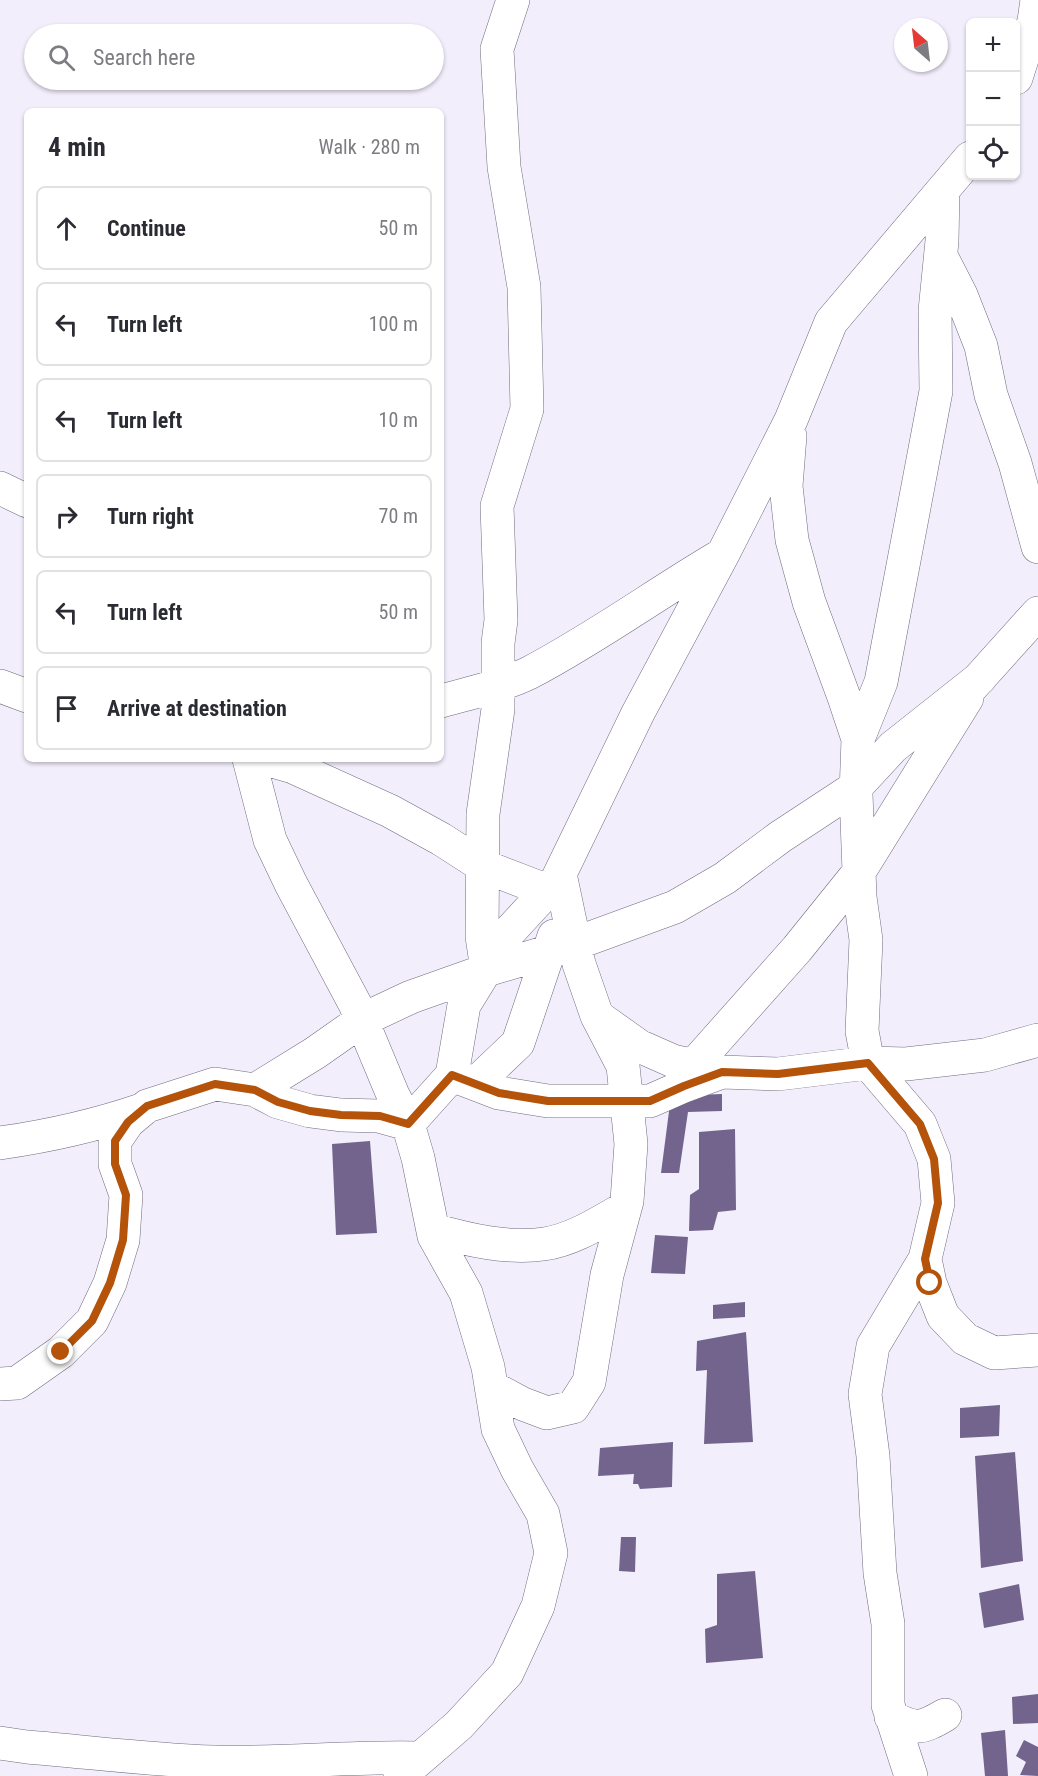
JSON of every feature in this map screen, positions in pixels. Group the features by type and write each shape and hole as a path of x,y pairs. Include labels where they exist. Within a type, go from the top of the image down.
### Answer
{"street":[{"path":"486,970 482,936 483,814 498,709 490,687 501,620 497,506 527,409 524,287 504,167 497,49 513,0"},
{"path":"1018,72 1034,21 1037,0"},
{"path":"464,1079 464,1005 510,932 554,883 638,713 791,420 831,322 966,163"},
{"path":"858,739 881,682 936,391 935,311 941,256 943,190"},
{"path":"941,256 962,295 981,346 991,395 1015,463 1038,547"},
{"path":"791,420 786,486 792,540 809,602 858,739 859,872 866,940 862,1032 868,1063 920,1124 934,1159 938,1203 925,1259 873,1346 865,1394 873,1456 880,1573 888,1624 888,1705 911,1776"},
{"path":"0,488 24,500"},
{"path":"444,700 527,674 590,638 723,554"},
{"path":"255,1090 315,1053 362,1020 411,997 486,970 561,948 675,907 724,878 780,837 857,801 980,678 1038,613"},
{"path":"464,1079 499,1093 548,1101 650,1101 684,1086 707,1069 797,949 859,872 980,678"},
{"path":"444,685 490,687"},
{"path":"0,686 24,695"},
{"path":"0,1743 212,1762 296,1762 374,1757 412,1768 459,1725 507,1673 538,1606 551,1553 543,1514 517,1469 498,1429 488,1367 466,1293 434,1236 418,1158 408,1124 393,1095 362,1020 270,840 250,762"},
{"path":"276,762 293,767 390,811 441,839 483,866 554,883"},
{"path":"408,1124 464,1079 518,1043 561,948 554,883"},
{"path":"491,1387 523,1404 547,1413 573,1407 589,1382 608,1275 625,1208 631,1144 622,1066 597,1016 579,964 561,948"},
{"path":"597,1016 639,1046 673,1061 707,1069 778,1074 868,1063 906,1064 985,1055 1038,1040"},
{"path":"0,1384 17,1383 61,1352 92,1321 110,1283 123,1240 126,1195 115,1164 115,1141 128,1122 147,1106 215,1084 255,1090 278,1102 310,1111 380,1116 408,1124"},
{"path":"0,1143 94,1126 143,1109"},
{"path":"433,1230 504,1245 545,1244 582,1232 625,1208"},
{"path":"925,1259 930,1283 943,1316 965,1339 994,1353 1038,1350"},
{"path":"891,1717 907,1725 926,1726 945,1715"}],"building":[{"path":"722,1094 722,1111 688,1112 679,1173 661,1173 671,1096"},
{"path":"735,1129 736,1210 718,1212 713,1230 689,1231 690,1195 699,1189 699,1132"},
{"path":"370,1141 377,1233 336,1235 332,1144"},
{"path":"655,1235 688,1237 685,1274 651,1273"},
{"path":"745,1302 745,1317 713,1319 713,1305"},
{"path":"746,1332 753,1442 704,1444 707,1370 696,1371 697,1341"},
{"path":"1000,1405 999,1436 960,1438 960,1408"},
{"path":"673,1442 672,1487 640,1489 638,1484 633,1484 634,1474 598,1476 600,1448"},
{"path":"1015,1452 1023,1561 981,1568 975,1456"},
{"path":"621,1537 636,1537 635,1572 619,1571"},
{"path":"755,1571 763,1658 706,1663 705,1629 717,1625 717,1574"},
{"path":"1019,1584 1024,1620 984,1628 979,1593"},
{"path":"1038,1694 1038,1723 1013,1724 1012,1697"},
{"path":"1005,1730 1008,1776 985,1776 981,1733"},
{"path":"1024,1740 1038,1747 1038,1776 1020,1775 1026,1762 1016,1756"}],"route":[{"path":"61,1352 92,1321 110,1283 123,1240 126,1195 115,1164 115,1141 128,1122 147,1106 215,1084 255,1090 278,1102 310,1111 380,1116 408,1124 452,1075 499,1093 548,1101 650,1101 722,1072 778,1074 868,1063 920,1124 934,1159 938,1203 925,1259 930,1283"}]}
